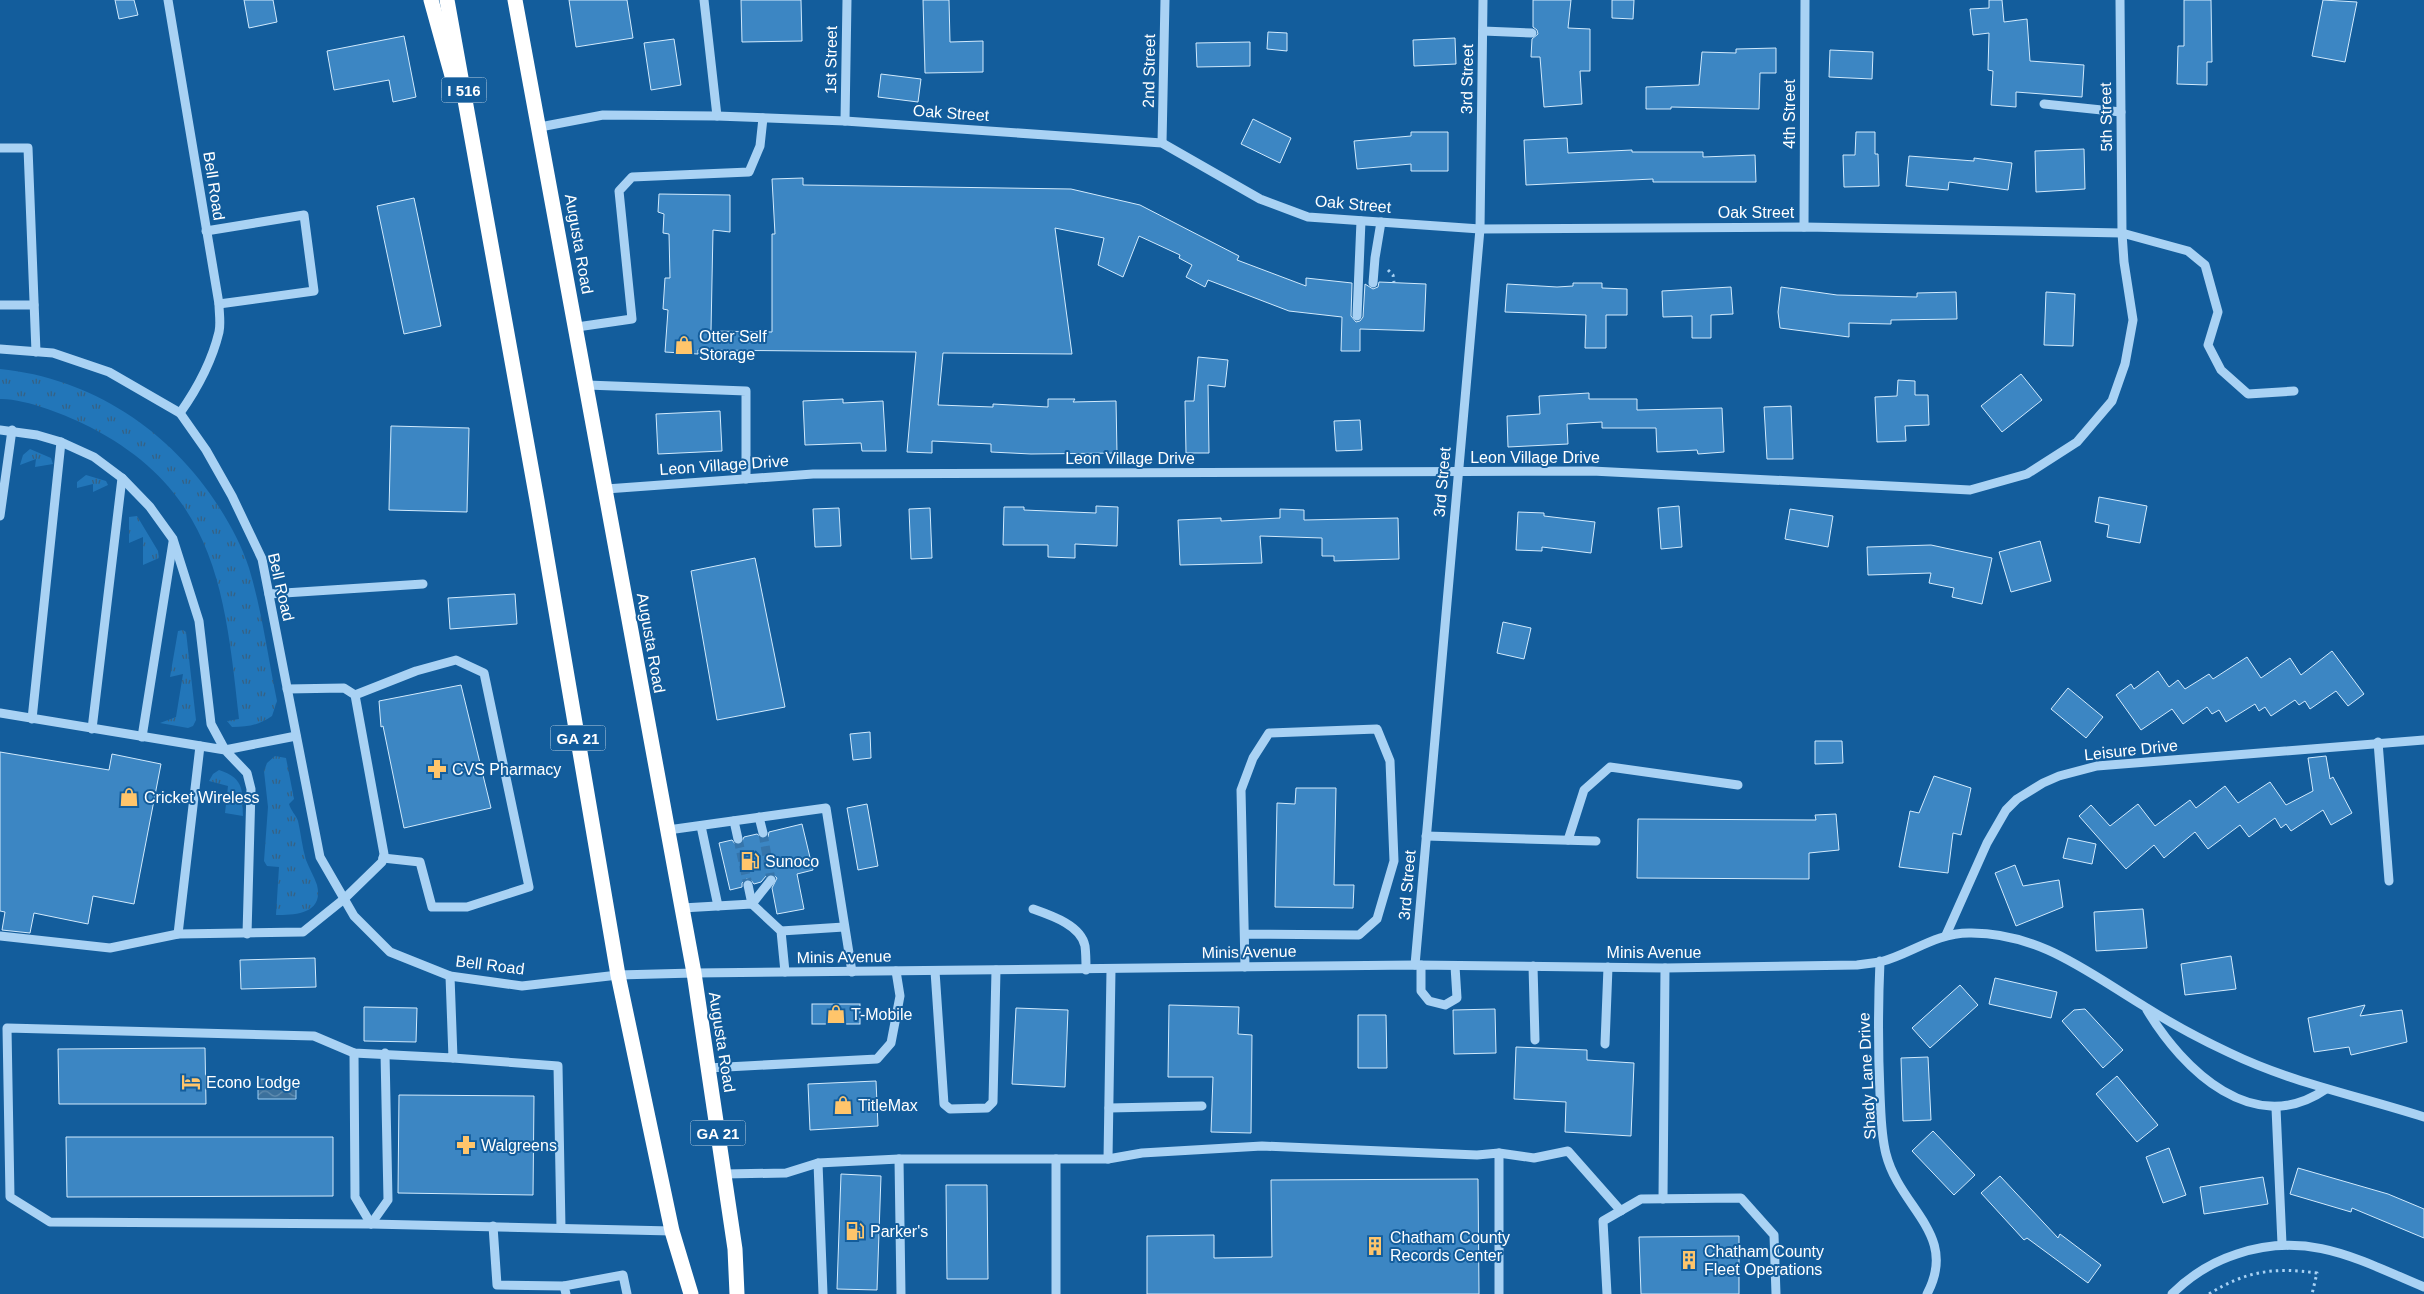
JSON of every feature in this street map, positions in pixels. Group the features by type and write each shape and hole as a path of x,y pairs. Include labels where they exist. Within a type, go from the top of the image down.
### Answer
{"highway":[{"path":"431,0 480,179"},
{"name":"I 516","path":"447,0 480,179"},
{"name":"Augusta Road","path":"515,0 577,327 694,973 735,1249 737,1294"},
{"name":"GA 21","path":"480,179 618,975 672,1231 691,1294"}],"street":[{"name":"Bell Road","path":"168,0 219,304 219,330 208,361 195,391 180,413 206,450 232,496 262,559 320,857 354,916 390,952 450,976 522,986 618,975"},
{"path":"704,0 717,116"},
{"name":"1st Street","path":"845,121 847,0"},
{"name":"2nd Street","path":"1162,143 1165,0"},
{"name":"3rd Street","path":"1455,966 1457,998 1445,1005 1429,1001 1421,991 1418,965 1426,836 1480,229 1483,0"},
{"name":"4th Street","path":"1804,227 1805,0"},
{"name":"5th Street","path":"2120,0 2122,233"},
{"path":"1483,31 1532,33"},
{"path":"2044,104 2121,112"},
{"name":"Oak Street","path":"540,127 603,115 717,116 845,121 1162,143 1260,199 1308,217 1480,229 1804,227 2122,233 2188,251 2205,265 2218,312 2208,345 2221,370 2248,394 2294,391"},
{"path":"577,327 632,319 619,191 632,177 750,172 760,146 763,118"},
{"path":"0,148 28,148 36,352"},
{"path":"206,231 304,215 314,291 219,304"},
{"path":"1357,316 1361,221"},
{"path":"1374,283 1375,258 1381,222"},
{"name":"Leon Village Drive","path":"606,489 813,474 1592,471 1970,490 2027,474 2077,442 2112,401 2125,364 2133,320 2124,262 2122,233"},
{"path":"0,305 34,305"},
{"path":"0,348 53,353 109,372 180,413"},
{"path":"587,385 746,391 746,479"},
{"path":"0,430 12,430 61,442 94,457 122,478 150,507 173,539 199,621 211,724 225,750 247,773 251,789 247,934"},
{"path":"0,516 12,430"},
{"path":"32,719 61,442"},
{"path":"92,729 122,478"},
{"path":"142,737 173,539"},
{"path":"269,594 423,584"},
{"path":"355,695 416,670 456,660 484,673 529,887 467,907 432,907 420,862 383,858"},
{"path":"0,936 110,948 178,934 303,932 344,899 382,862 384,854 355,695 344,688 287,689"},
{"path":"0,713 225,750 296,736"},
{"path":"1245,934 1359,935 1377,919 1394,861 1390,762 1377,729 1269,733 1253,758 1241,790 1245,967"},
{"name":"Leisure Drive","path":"1946,935 1987,842 2006,810 2029,791 2059,776 2097,766 2378,742 2424,740"},
{"path":"2378,742 2389,881"},
{"path":"178,934 200,746"},
{"path":"1568,840 1584,790 1610,767 1738,785"},
{"path":"668,830 826,808 852,972"},
{"path":"760,817 763,833"},
{"path":"734,821 738,839"},
{"path":"701,826 718,906"},
{"path":"1426,836 1596,841"},
{"path":"682,908 752,904 771,880"},
{"path":"748,886 752,904 781,931 786,972"},
{"path":"1033,909 1060,918 1073,929 1085,944 1086,970"},
{"path":"781,931 844,927"},
{"path":"1880,961 1946,935 1986,934 2026,943 2049,950 2087,969 2146,1008 2231,1054 2271,1071 2326,1089 2367,1098 2424,1117"},
{"name":"Minis Avenue","path":"618,975 1418,965 1665,968 1857,965 1880,961"},
{"name":"Shady Lane Drive","path":"1880,961 1877,1041 1886,1154 1899,1184 1937,1249 1937,1272 1927,1294"},
{"path":"1533,966 1535,1040"},
{"path":"1605,1044 1608,967"},
{"path":"1663,1199 1665,968"},
{"path":"935,971 944,1104 950,1110 987,1108 993,1102 996,970"},
{"path":"1108,1159 1111,970"},
{"path":"708,1068 878,1059 891,1043 900,996 896,971"},
{"path":"450,976 453,1058"},
{"path":"2146,1008 2170,1045 2204,1079 2241,1098 2276,1108 2307,1101 2326,1089"},
{"path":"561,1228 558,1066 385,1053 354,1053 314,1036 7,1028 10,1197 50,1222 371,1224 672,1231"},
{"path":"354,1053 356,1197 371,1224"},
{"path":"371,1224 388,1200 385,1053"},
{"path":"1109,1108 1202,1106"},
{"path":"2276,1108 2282,1244"},
{"path":"724,1174 786,1173 818,1163 899,1159 1108,1159 1142,1153 1262,1146 1477,1155 1499,1153 1534,1158 1568,1152 1621,1211"},
{"path":"1499,1153 1499,1294"},
{"path":"899,1159 901,1294"},
{"path":"1056,1159 1056,1294"},
{"path":"818,1163 822,1294"},
{"path":"1607,1294 1603,1221 1641,1200 1741,1198 1774,1235 1776,1294"},
{"path":"494,1226 497,1286 565,1290 623,1275 627,1294"},
{"path":"2172,1294 2204,1268 2247,1251 2282,1244 2309,1245 2333,1251 2424,1287"}],"path":[{"path":"2209,1294 2244,1275 2296,1270 2317,1273 2312,1294"}],"green space":[{"path":"0,369 34,374 66,384 96,396 125,412 177,454 199,479 232,529 243,552 254,584 277,701 272,716 253,725 243,727 232,727 227,721 239,719 228,629 219,588 207,550 189,514 164,482 132,453 90,427 59,413 21,401 0,399"},
{"path":"30,449 51,458 53,464 35,467 36,459 20,465 23,455"},
{"path":"86,475 106,481 108,485 93,492 93,484 77,488 77,482"},
{"path":"137,516 158,551 159,558 143,565 143,537 129,543 129,517"},
{"path":"183,630 186,632 196,720 193,726 188,728 160,723 176,717 183,674 170,677 178,631"},
{"path":"275,756 286,758 294,799 289,804 298,821 307,863 317,885 318,895 316,902 306,911 276,915 279,867 267,866 264,861 268,807 264,771 267,763"},
{"path":"219,770 234,778 241,787 243,816 225,813 228,786 209,781 213,774"}],"water":[{"path":"258,1079 296,1080 296,1099 258,1099"}],"building":[{"path":"115,0 134,0 138,15 119,19"},
{"path":"244,0 273,0 277,22 249,28"},
{"path":"569,0 627,0 633,38 576,47"},
{"path":"741,0 801,0 802,41 742,42"},
{"path":"923,0 949,0 950,42 983,41 983,72 925,73"},
{"path":"1533,0 1571,0 1568,28 1590,29 1590,71 1580,71 1582,104 1544,107 1540,57 1531,57 1532,39 1538,34 1537,30 1533,27"},
{"path":"1612,0 1634,0 1633,19 1612,18"},
{"path":"1989,0 2002,0 2004,22 2027,19 2030,61 2084,65 2082,97 2016,92 2016,107 1991,105 1993,71 1988,70 1989,33 1973,35 1970,9 1989,8"},
{"path":"2184,0 2211,0 2212,62 2207,62 2207,85 2177,84 2178,46 2184,46"},
{"path":"2323,0 2357,2 2345,62 2312,56"},
{"path":"1268,32 1287,33 1287,51 1267,49"},
{"path":"404,36 416,97 393,102 389,80 334,90 327,51"},
{"path":"1455,38 1456,64 1414,66 1413,40"},
{"path":"674,39 681,85 651,90 644,43"},
{"path":"1250,42 1250,66 1197,67 1196,43"},
{"path":"1776,48 1776,73 1760,73 1759,109 1671,107 1671,109 1646,109 1646,87 1699,85 1702,52 1736,53 1736,49"},
{"path":"1830,50 1873,52 1872,79 1829,77"},
{"path":"881,74 921,79 918,102 878,97"},
{"path":"1253,119 1291,138 1280,163 1241,144"},
{"path":"1411,132 1448,132 1448,171 1411,171 1411,164 1357,169 1354,141 1411,136"},
{"path":"1856,132 1875,132 1875,154 1878,154 1879,186 1844,187 1843,155 1855,155"},
{"path":"1567,138 1568,153 1632,150 1632,152 1703,152 1703,157 1755,155 1756,182 1653,182 1653,179 1526,185 1524,140"},
{"path":"2084,149 2085,189 2036,192 2035,151"},
{"path":"1909,156 1974,161 1974,158 2012,163 2008,190 1949,182 1948,190 1906,186"},
{"path":"803,178 803,185 1071,189 1140,205 1239,256 1237,260 1306,286 1306,278 1352,283 1351,316 1356,322 1360,321 1363,317 1365,284 1373,289 1378,287 1379,282 1426,284 1424,331 1360,329 1360,351 1341,351 1342,317 1289,311 1208,280 1205,287 1186,277 1192,265 1179,258 1180,255 1139,236 1123,277 1098,265 1104,238 1055,228 1072,354 943,353 938,405 993,407 993,404 1048,407 1048,399 1075,399 1073,402 1116,401 1117,453 1031,454 991,452 991,444 932,441 932,453 907,452 916,352 698,350 698,354 665,352 668,310 663,309 665,278 670,278 669,234 663,233 664,214 658,212 659,194 730,195 730,232 713,230 711,331 772,332 772,234 775,234 772,179"},
{"path":"414,198 441,326 404,334 377,206"},
{"path":"1573,283 1602,283 1602,288 1627,289 1627,315 1606,315 1606,348 1585,348 1586,315 1505,312 1507,284 1557,287 1573,286"},
{"path":"1731,287 1733,314 1711,315 1711,338 1692,338 1692,316 1663,317 1662,291"},
{"path":"1781,287 1837,295 1917,297 1917,293 1956,292 1957,319 1891,320 1891,324 1849,323 1849,337 1780,328 1778,312"},
{"path":"2046,292 2075,294 2073,346 2044,345"},
{"path":"1198,357 1228,360 1225,387 1208,385 1209,453 1186,453 1185,401 1194,401"},
{"path":"2021,374 2042,400 2002,432 1981,406"},
{"path":"1898,380 1915,381 1915,395 1928,395 1929,425 1905,426 1906,441 1877,442 1875,397 1897,396"},
{"path":"1589,393 1589,399 1637,399 1637,410 1722,408 1724,452 1698,454 1697,450 1657,452 1656,428 1602,428 1602,422 1567,424 1568,444 1508,447 1507,416 1540,414 1539,396"},
{"path":"843,399 843,403 883,401 886,451 862,451 861,443 805,445 803,401"},
{"path":"1791,406 1793,459 1767,459 1764,407"},
{"path":"720,411 722,451 658,454 656,414"},
{"path":"1360,420 1362,450 1336,451 1334,421"},
{"path":"391,426 469,428 467,512 389,510"},
{"path":"2099,497 2147,506 2140,543 2107,537 2109,525 2095,522"},
{"path":"1096,506 1118,507 1117,546 1075,544 1075,558 1048,557 1048,545 1003,545 1004,507 1024,507 1024,510 1096,513"},
{"path":"1679,506 1682,547 1661,549 1658,508"},
{"path":"839,508 841,546 815,547 813,509"},
{"path":"930,508 932,558 911,559 909,509"},
{"path":"1280,509 1304,510 1304,520 1398,518 1399,559 1334,561 1334,556 1322,556 1322,538 1260,536 1262,563 1180,565 1178,520 1221,518 1221,521 1280,518"},
{"path":"1790,509 1833,516 1828,547 1785,539"},
{"path":"1518,512 1544,513 1544,516 1595,522 1591,553 1542,547 1542,551 1516,550"},
{"path":"2040,541 2051,581 2011,592 1999,552"},
{"path":"1931,545 1992,558 1982,604 1952,597 1954,588 1929,583 1931,573 1868,575 1867,547"},
{"path":"755,558 785,707 717,720 691,571"},
{"path":"515,594 517,624 450,629 448,598"},
{"path":"1503,622 1531,628 1524,659 1497,653"},
{"path":"2332,651 2364,694 2348,706 2336,691 2310,709 2305,701 2299,705 2295,700 2271,716 2265,707 2259,711 2255,704 2226,722 2219,710 2212,714 2207,707 2183,724 2172,709 2141,730 2116,695 2131,684 2134,689 2158,671 2169,687 2178,680 2185,689 2209,674 2213,679 2247,657 2261,678 2290,658 2301,675"},
{"name":"CVS Pharmacy","path":"461,685 491,808 404,828 383,726 381,727 379,701"},
{"path":"2068,688 2103,717 2086,738 2051,709"},
{"path":"870,732 871,758 853,760 850,734"},
{"path":"1815,741 1842,741 1843,763 1815,764"},
{"path":"0,752 109,770 112,754 161,764 134,904 93,896 88,924 34,913 30,933 2,930 5,912 0,911"},
{"path":"2326,756 2330,779 2333,777 2352,813 2331,825 2323,810 2291,831 2286,824 2281,828 2275,818 2249,837 2240,825 2208,849 2195,832 2164,858 2154,845 2126,869 2079,816 2091,805 2110,826 2138,804 2155,826 2190,800 2196,808 2225,786 2238,803 2270,782 2286,805 2313,791 2308,758"},
{"path":"1934,776 1971,788 1961,835 1953,833 1948,873 1899,867 1910,811 1919,813"},
{"path":"1296,788 1336,788 1334,885 1354,885 1353,908 1275,907 1277,803 1295,804"},
{"path":"867,804 878,866 858,870 847,808"},
{"path":"1836,814 1839,850 1809,853 1809,879 1637,878 1638,819 1816,820 1815,815"},
{"path":"802,824 813,870 797,874 804,909 777,914 772,888 777,878 772,874 766,876 761,882 754,884 750,879 746,879 742,883 742,887 730,890 719,843 732,840 736,845 740,845 744,837 757,834 764,839 768,837 769,832"},
{"path":"2068,838 2096,844 2092,864 2063,858"},
{"path":"2015,865 2023,886 2059,880 2063,907 2016,926 1995,873"},
{"path":"2143,909 2147,948 2096,951 2094,912"},
{"path":"2231,956 2236,989 2185,995 2181,964"},
{"path":"315,958 316,987 241,989 240,960"},
{"path":"1995,978 2057,992 2051,1018 1989,1004"},
{"path":"1960,985 1978,1005 1930,1048 1912,1028"},
{"name":"T-Mobile","path":"812,1004 860,1004 860,1024 812,1024"},
{"path":"1169,1005 1239,1007 1238,1034 1252,1035 1251,1133 1211,1132 1213,1077 1168,1077"},
{"path":"2365,1005 2360,1016 2402,1010 2407,1042 2351,1055 2349,1047 2314,1052 2308,1018"},
{"path":"364,1007 417,1008 416,1042 364,1041"},
{"path":"1016,1008 1068,1010 1065,1087 1012,1084"},
{"path":"1495,1009 1496,1053 1454,1054 1453,1010"},
{"path":"2085,1009 2123,1050 2103,1068 2062,1021 2074,1010"},
{"path":"1358,1015 1386,1015 1387,1068 1358,1068"},
{"path":"1516,1047 1587,1050 1587,1060 1634,1063 1631,1136 1565,1132 1566,1102 1514,1099"},
{"path":"205,1048 206,1104 59,1104 58,1049"},
{"path":"1928,1057 1931,1120 1903,1121 1901,1058"},
{"path":"2117,1076 2158,1125 2137,1142 2096,1094"},
{"name":"TitleMax","path":"876,1081 878,1126 810,1130 808,1084"},
{"name":"Walgreens","path":"399,1095 534,1096 533,1195 398,1193"},
{"path":"1933,1131 1975,1175 1954,1195 1912,1151"},
{"path":"66,1137 333,1137 333,1196 67,1197"},
{"path":"2169,1148 2186,1195 2163,1203 2146,1157"},
{"path":"2298,1168 2388,1194 2424,1209 2424,1238 2352,1208 2351,1212 2290,1194"},
{"path":"841,1174 881,1176 877,1290 837,1289"},
{"path":"2000,1176 2058,1238 2060,1234 2101,1265 2088,1283 2027,1238 2024,1240 1981,1193"},
{"path":"2263,1177 2268,1204 2204,1214 2200,1187"},
{"name":"Chatham County Records Center","path":"1478,1179 1479,1294 1147,1294 1147,1236 1214,1235 1214,1258 1272,1257 1271,1180"},
{"path":"946,1185 987,1185 988,1279 947,1279"},
{"name":"Chatham County Fleet Operations","path":"1739,1236 1739,1294 1641,1294 1639,1237"}],"tunnel":[{"path":"763,833 771,880"},
{"path":"738,839 748,885"}],"place":[{"name":"Otter Self Storage","path":"684,345"},
{"name":"CVS Pharmacy","path":"437,769"},
{"name":"Cricket Wireless","path":"129,797"},
{"name":"Sunoco","path":"750,861"},
{"name":"T-Mobile","path":"836,1014"},
{"name":"Econo Lodge","path":"191,1082"},
{"name":"TitleMax","path":"843,1105"},
{"name":"Walgreens","path":"466,1145"},
{"name":"Parker's","path":"855,1231"},
{"name":"Chatham County Records Center","path":"1375,1246"},
{"name":"Chatham County Fleet Operations","path":"1689,1260"}]}
